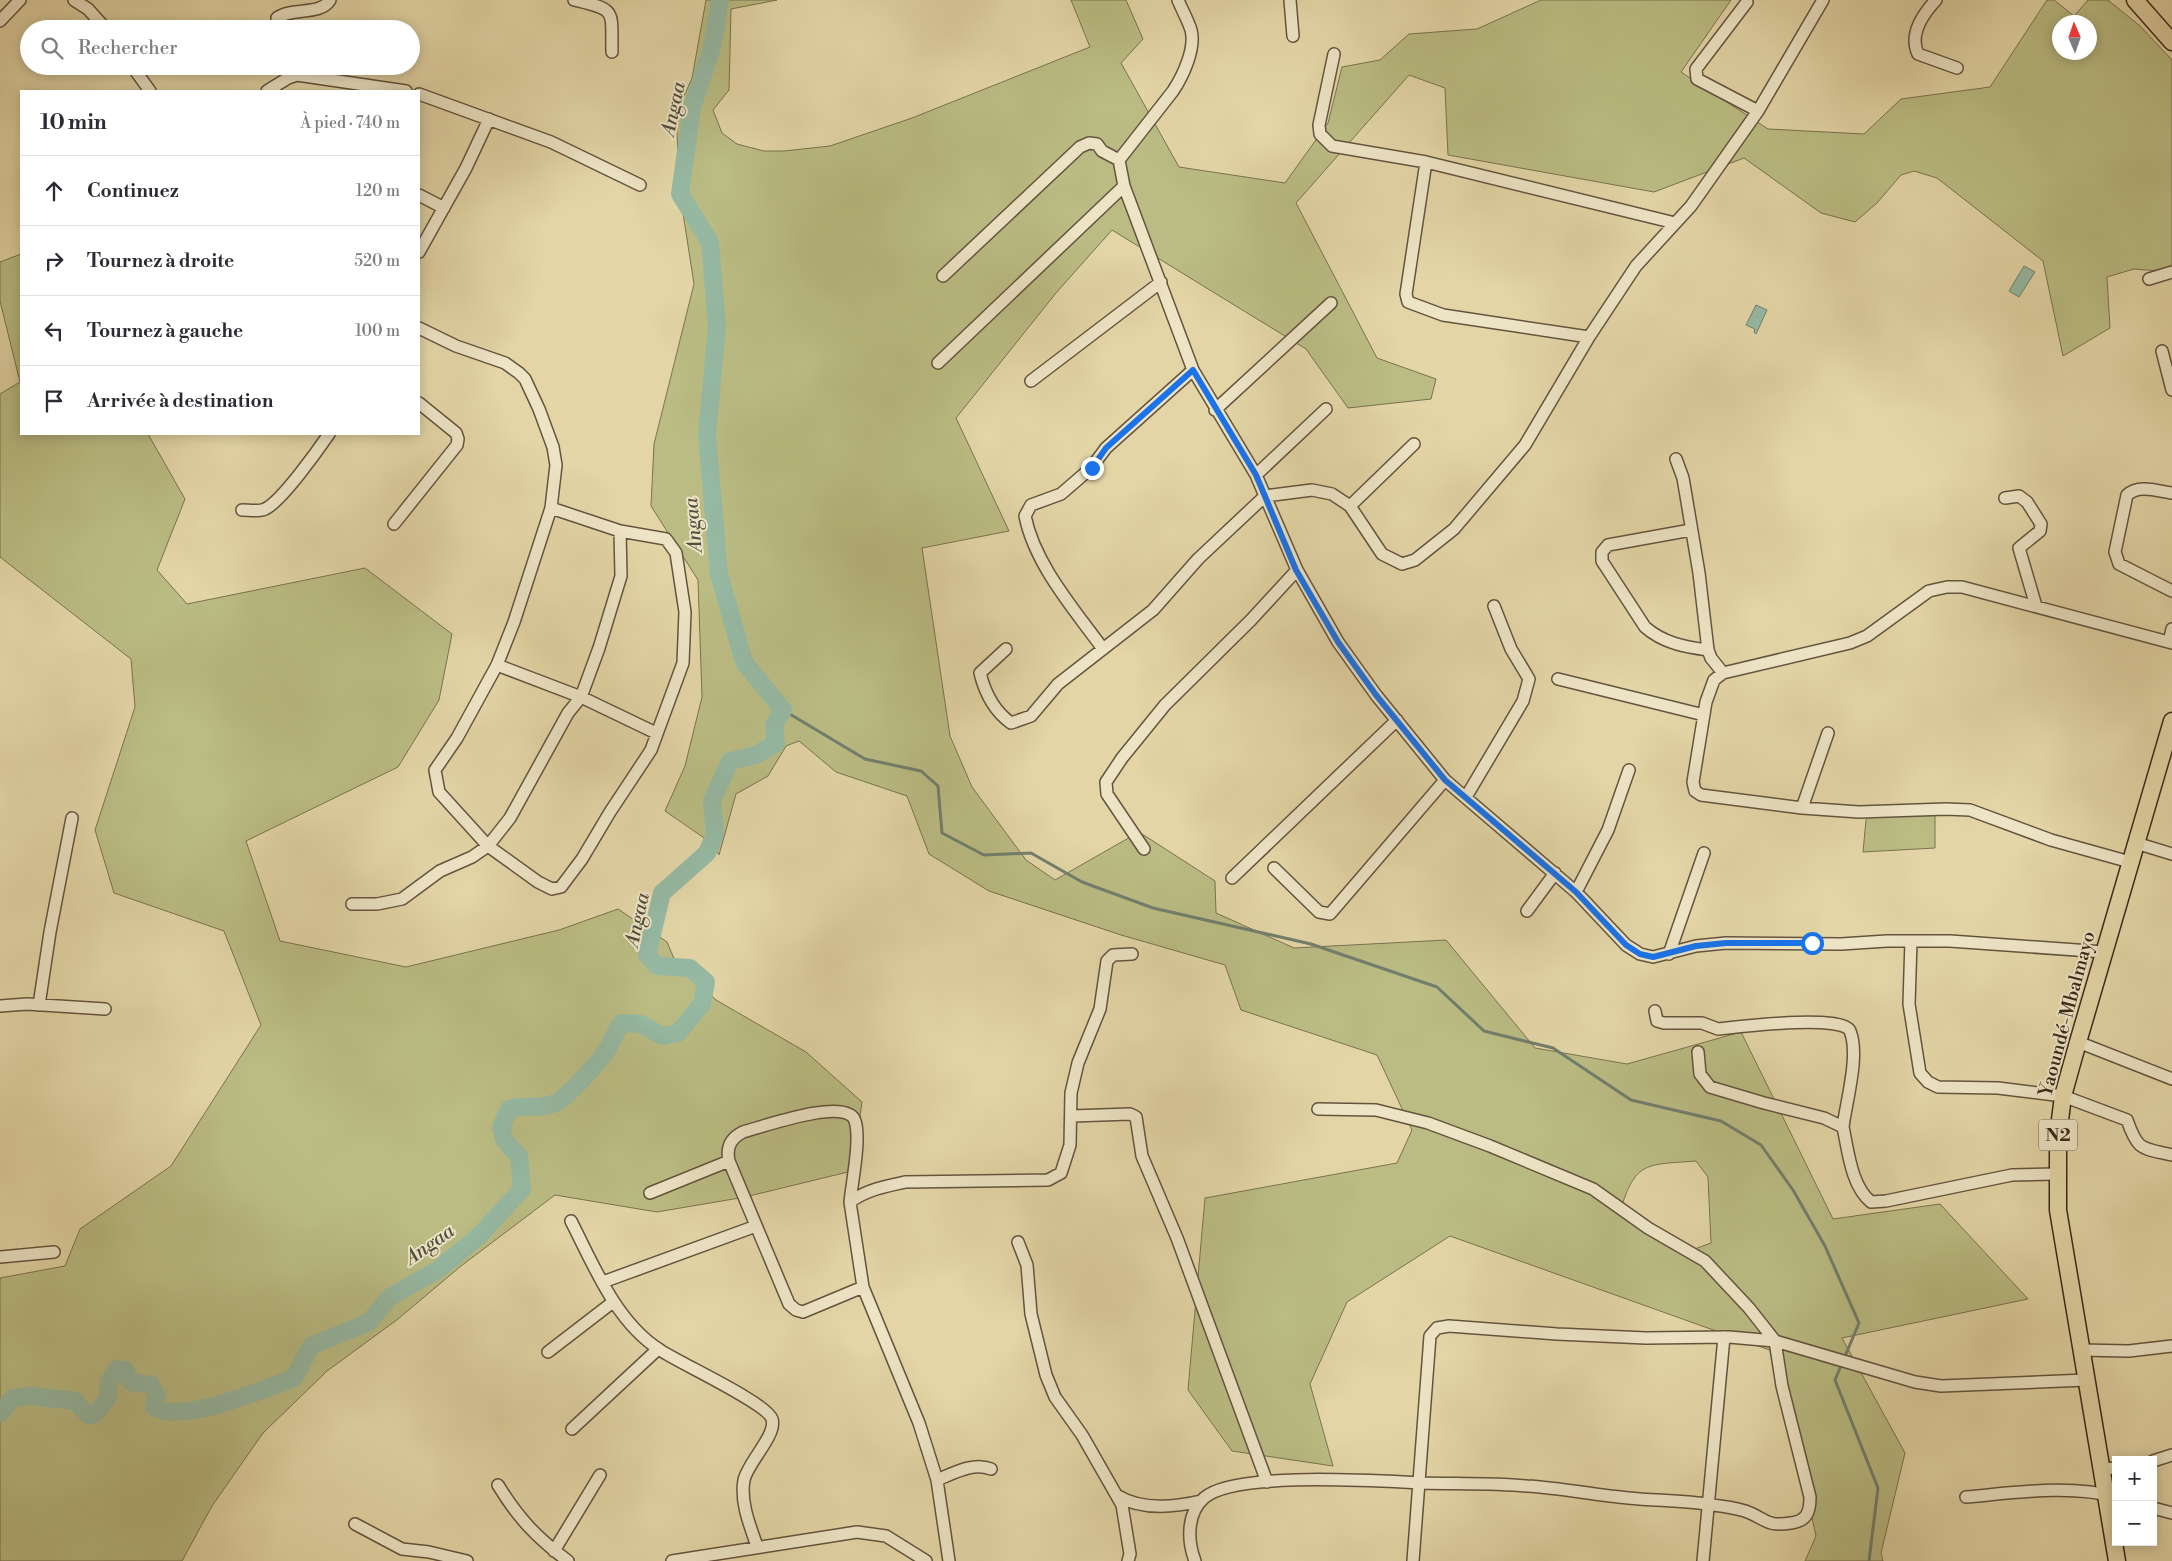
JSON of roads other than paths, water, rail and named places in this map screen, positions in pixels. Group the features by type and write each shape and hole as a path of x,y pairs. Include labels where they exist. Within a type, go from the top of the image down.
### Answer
{"highway":[{"path":"2135,0 2172,42"},
{"name":"Yaoundé-Mbalmayo","path":"2117,1561 2108,1468 2080,1350 2058,1210 2056,1174 2058,1136 2063,1096 2078,1042 2130,862 2171,731"}],"street":[{"path":"0,21 20,0"},
{"path":"74,0 91,4 101,20"},
{"path":"277,20 277,18 285,13 327,6 330,0"},
{"path":"574,0 602,6 608,10 611,18 612,52"},
{"path":"1178,0 1191,31 1192,39 1180,80 1119,160 1124,186 1193,370 1215,410 1256,475 1296,570 1338,642 1445,780 1555,873 1576,892 1626,945 1640,954 1653,957 1696,946 1726,943 1842,944 1911,941 1950,941 2104,952"},
{"path":"1290,0 1294,36"},
{"path":"1006,649 980,673 985,692 1004,718 1011,723 1030,716 1058,684 1153,610 1198,559 1265,496 1312,490 1332,494 1350,506 1382,554 1402,564 1414,560 1454,529 1525,445 1589,337 1636,266 1691,206 1758,112 1823,0"},
{"path":"1936,0 1918,26 1914,46 1918,54 1957,68"},
{"path":"1747,2 1696,68 1695,74 1697,80 1758,112"},
{"path":"1334,54 1319,125 1320,134 1332,146 1426,162 1675,223"},
{"path":"138,75 149,90"},
{"path":"268,90 291,75"},
{"path":"317,75 400,90"},
{"path":"420,94 551,142 640,185"},
{"path":"420,250 444,208 489,119"},
{"path":"943,276 1080,147 1089,143 1097,144 1102,150 1119,160"},
{"path":"1426,162 1406,294 1408,302 1443,315 1589,337"},
{"path":"938,364 1124,186"},
{"path":"420,196 444,208"},
{"path":"2149,279 2172,272"},
{"path":"1030,381 1161,282"},
{"path":"1215,410 1331,303"},
{"path":"420,328 456,346 505,363 525,379 546,428 554,455 551,508 514,622 497,665 457,738 435,770 440,792 488,846 538,882 552,889 561,887 582,860 610,812 651,750 683,663 685,612 676,553 666,540 620,530 551,508"},
{"path":"2162,351 2172,390"},
{"path":"1103,649 1046,566 1028,530 1025,516 1031,506 1062,494 1076,482 1092,468 1106,448 1193,370"},
{"path":"394,524 457,445 456,433 420,404"},
{"path":"1256,475 1326,409"},
{"path":"242,510 263,510 276,503 316,453 327,435"},
{"path":"1350,506 1414,444"},
{"path":"1676,459 1683,478 1692,530 1708,650 1715,664 1723,673"},
{"path":"2172,493 2140,488 2132,490 2127,495 2115,552 2119,564 2172,591"},
{"path":"2005,498 2019,496 2027,502 2041,524 2040,531 2019,548 2036,606"},
{"path":"352,904 377,904 402,899 440,871 472,857 488,846 510,818 568,713 581,696 599,648 621,576 620,530"},
{"path":"1692,530 1608,545 1602,552 1602,561 1646,627 1654,635 1686,647 1708,650"},
{"path":"1144,849 1107,794 1106,782 1122,758 1165,705 1251,620 1296,570"},
{"path":"2130,862 2051,840 1970,810 1859,812 1718,799 1695,791 1693,782 1704,715 1714,680 1723,673 1850,643 1866,636 1929,591 1947,587 1962,587 2170,643 2172,629"},
{"path":"1466,797 1523,702 1528,689 1529,679 1512,649 1494,606"},
{"path":"497,665 581,696 656,733"},
{"path":"1558,679 1704,715"},
{"path":"1232,878 1397,720"},
{"path":"1802,808 1828,733"},
{"path":"1576,892 1608,830 1629,770"},
{"path":"1274,868 1319,912 1330,914 1445,780"},
{"path":"39,1005 50,932 72,818"},
{"path":"2136,843 2172,854"},
{"path":"1669,954 1704,852"},
{"path":"1527,911 1555,873"},
{"path":"1911,941 1909,1004 1920,1073 1928,1082 1938,1087 1998,1088 2063,1096 2127,1120 2135,1143 2145,1149 2172,1155"},
{"path":"850,1202 857,1197 884,1186 906,1182 1048,1180 1061,1173 1070,1145 1072,1116 1070,1093 1078,1063 1100,1010 1107,961 1113,955 1132,954"},
{"path":"0,1006 39,1005 105,1009"},
{"path":"1655,1011 1657,1021 1664,1023 1702,1023 1718,1029 1826,1022 1845,1025 1850,1031 1853,1055 1843,1127 1850,1159 1862,1195 1871,1202 1886,1201 2012,1175 2056,1174"},
{"path":"2078,1042 2172,1079"},
{"path":"1698,1052 1700,1074 1710,1086 1764,1104 1824,1118 1843,1127"},
{"path":"863,1287 804,1312 796,1310 785,1299 729,1160 730,1142 734,1136 820,1112 839,1110 851,1114 855,1120 857,1134 850,1202 863,1287 919,1423 938,1480 949,1561"},
{"path":"1195,1561 1190,1528 1193,1510 1201,1501 1218,1490 1238,1485 1267,1482 1314,1479 1527,1486 1628,1498 1709,1504 1746,1511 1769,1524 1793,1523 1805,1518 1810,1510 1810,1497 1782,1386 1780,1365 1774,1341 1749,1308 1705,1261 1648,1228 1593,1189 1428,1123 1376,1110 1318,1110"},
{"path":"1072,1116 1130,1114 1136,1117 1142,1156 1177,1238 1267,1482"},
{"path":"650,1193 729,1160"},
{"path":"571,1221 618,1310 658,1349 743,1397 767,1412 772,1418 772,1431 748,1469 744,1480 746,1509 757,1546"},
{"path":"603,1282 756,1226"},
{"path":"1018,1242 1027,1265 1031,1314 1046,1375 1055,1397 1122,1505 1130,1554 1128,1561"},
{"path":"0,1257 54,1252"},
{"path":"548,1352 613,1302"},
{"path":"1414,1561 1430,1336 1437,1328 1449,1326 1646,1338 1724,1337 1774,1341 1916,1382 1941,1386 2086,1380"},
{"path":"1703,1561 1709,1504 1708,1488 1724,1337"},
{"path":"2080,1350 2129,1351 2172,1346"},
{"path":"572,1429 658,1349"},
{"path":"2157,1460 2172,1455"},
{"path":"938,1480 969,1467 983,1466 991,1469"},
{"path":"554,1550 600,1475"},
{"path":"498,1485 515,1513 532,1531 568,1561"},
{"path":"1966,1497 2037,1490 2110,1495"},
{"path":"1118,1496 1130,1503 1150,1505 1173,1506 1201,1501"},
{"path":"2157,1509 2172,1513"},
{"path":"355,1524 402,1549 429,1552 467,1561"},
{"path":"672,1561 757,1546 857,1532 886,1536 926,1561"}],"waterway":[{"name":"Angaa","path":"0,1413 13,1398 31,1396 75,1401 88,1415 95,1414 108,1398 109,1382 117,1369 125,1370 131,1382 151,1385 157,1397 154,1407 167,1411 183,1412 202,1409 243,1397 294,1378 311,1346 369,1322 390,1297 439,1269 479,1236 522,1189 519,1156 505,1141 501,1127 509,1109 544,1106 560,1100 603,1056 622,1023 641,1024 662,1036 678,1033 702,1004 706,982 690,968 657,966 647,955 662,893 707,853 715,834 712,801 730,761 756,755 776,743 774,725 783,710 744,662 719,574 707,435 717,327 710,242 680,194 692,108 712,47 720,0"},
{"path":"783,710 865,759 921,771 938,786 942,833 984,855 1031,853 1082,882 1153,908 1311,944 1437,987 1484,1031 1553,1048 1631,1100 1721,1121 1761,1145 1793,1190 1825,1246 1859,1323 1835,1380 1878,1488 1869,1561"}]}
